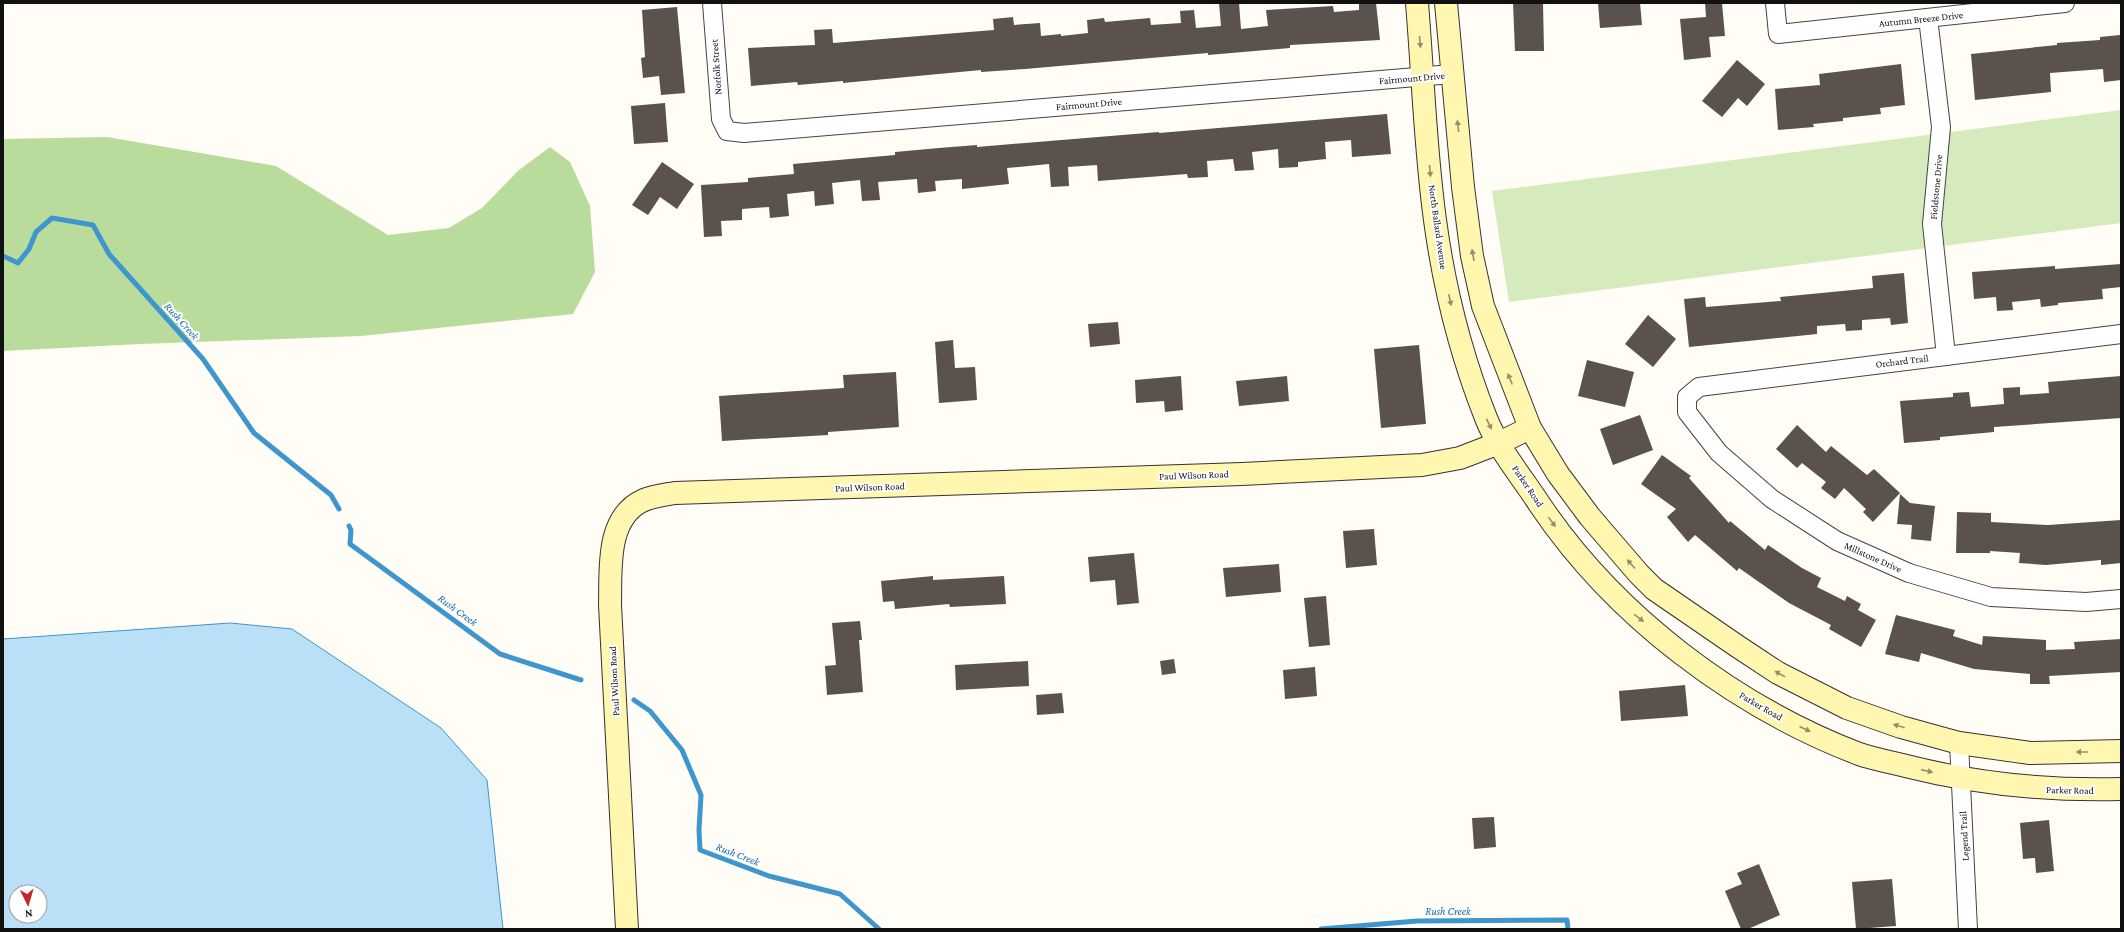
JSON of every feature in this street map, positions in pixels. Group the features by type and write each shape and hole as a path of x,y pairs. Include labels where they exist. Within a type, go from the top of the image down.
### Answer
{"main road":[{"name":"North Ballard Avenue","path":"1417,3 1432,191 1441,255 1466,360 1487,420 1499,443"},
{"path":"1446,3 1463,187 1472,256 1483,306 1530,428 1558,474 1590,517 1654,589 1778,673 1847,708 1901,727 1959,743 2030,753 2121,751"},
{"name":"Paul Wilson Road","path":"627,929 610,605 611,564 615,536 620,523 630,511 643,501 674,493 1242,474 1415,465 1460,458 1499,443 1530,428"},
{"name":"Parker Road","path":"1499,443 1546,512 1589,567 1632,612 1692,661 1745,698 1788,722 1861,754 1961,779 2042,789 2121,790"}],"street":[{"name":"Norfolk Street","path":"712,3 719,103 721,119 727,131"},
{"name":"Autumn Breeze Drive","path":"1775,3 1778,34 2065,3"},
{"name":"Fieldstone Drive","path":"1928,18 1941,127 1932,224 1946,356"},
{"name":"Fairmount Drive","path":"727,131 744,133 1452,74"},
{"name":"Orchard Trail","path":"1687,397 1699,387 2121,334"},
{"name":"Millstone Drive","path":"1687,397 1687,412 1719,453 1772,499 1837,541 1909,573 1991,597 2086,602 2121,599"},
{"name":"Legend Trail","path":"1959,743 1968,929"}],"green space":[{"path":"2121,110 2121,223 1509,302 1492,191"},
{"path":"107,137 276,166 388,235 449,228 482,208 519,170 550,147 570,162 590,206 595,272 573,314 361,336 141,344 3,351 3,139"}],"water":[{"path":"230,623 292,629 441,728 487,780 503,929 3,929 3,639"}],"building":[{"path":"1219,3 1239,3 1241,29 1268,26 1266,10 1333,6 1334,12 1359,10 1359,3 1376,3 1380,40 1290,45 1290,48 1208,55 1208,53 981,72 981,70 843,83 843,81 798,85 797,82 751,86 748,48 815,45 814,30 832,29 833,43 994,30 993,19 1013,17 1014,25 1040,23 1041,36 1061,34 1061,36 1088,33 1087,20 1104,18 1105,22 1150,18 1151,25 1181,23 1180,11 1194,10 1196,28 1221,26"},
{"path":"1513,3 1543,3 1544,51 1515,51"},
{"path":"1598,3 1640,3 1642,25 1600,28"},
{"path":"1705,3 1722,3 1725,36 1709,37 1711,57 1684,60 1680,19 1706,17"},
{"path":"677,7 685,93 661,95 659,76 643,78 641,58 645,57 642,10"},
{"path":"2120,35 2121,80 2104,82 2103,69 2050,73 2051,92 1975,100 1971,54 2057,45 2057,43 2100,40 2100,37"},
{"path":"1737,60 1765,84 1747,106 1738,98 1722,117 1702,101"},
{"path":"1901,64 1905,105 1880,108 1881,114 1843,118 1843,121 1813,124 1814,127 1778,130 1775,89 1820,85 1819,74"},
{"path":"665,103 668,142 634,144 631,106"},
{"path":"1387,114 1391,154 1352,157 1351,140 1325,142 1326,159 1298,162 1298,167 1279,168 1278,149 1252,152 1254,170 1235,171 1233,159 1207,161 1208,177 1188,178 1187,174 1098,181 1097,165 1068,167 1069,186 1051,187 1049,164 1007,168 1009,184 962,189 962,179 935,181 936,191 918,193 917,179 878,182 880,200 862,201 860,180 832,183 834,204 815,206 814,191 787,194 789,216 770,218 769,207 742,209 742,220 721,221 722,236 704,237 701,185 748,182 748,178 794,174 793,164 895,155 895,152 939,148 977,145 977,147"},
{"path":"662,162 694,184 677,209 660,197 648,215 632,205"},
{"path":"2121,264 2121,287 2102,289 2103,299 2058,303 2058,305 2041,307 2040,299 2012,302 2013,310 1997,311 1996,297 1974,299 1972,272 2055,266 2055,269"},
{"path":"1904,273 1908,323 1891,325 1890,318 1862,320 1862,330 1846,331 1845,324 1817,326 1817,334 1689,347 1684,299 1705,297 1706,307 1781,301 1780,297 1873,288 1872,276"},
{"path":"1648,315 1676,339 1653,367 1625,344"},
{"path":"1118,322 1120,344 1090,347 1088,324"},
{"path":"953,340 955,368 975,367 977,400 939,403 935,342"},
{"path":"1419,345 1426,424 1381,428 1374,349"},
{"path":"1587,360 1634,372 1625,407 1578,396"},
{"path":"896,372 899,427 828,432 828,435 722,441 719,396 844,388 843,375"},
{"path":"1181,376 1183,410 1165,412 1164,401 1136,403 1135,380"},
{"path":"1287,376 1289,401 1239,406 1236,381"},
{"path":"2121,376 2121,418 1994,427 1994,432 1940,437 1940,440 1904,443 1900,401 1953,397 1953,393 1969,392 1971,407 2004,404 2003,388 2020,387 2020,395 2049,393 2048,382"},
{"path":"1640,415 1653,450 1613,465 1600,429"},
{"path":"1797,425 1826,452 1831,446 1867,475 1874,469 1900,493 1873,522 1863,512 1866,509 1844,488 1835,499 1821,488 1826,482 1802,463 1797,468 1776,449"},
{"path":"1662,455 1691,476 1689,478 1729,523 1730,521 1765,550 1768,545 1802,568 1821,578 1817,587 1845,601 1847,596 1861,604 1858,610 1876,620 1861,647 1829,629 1831,625 1789,603 1739,568 1737,571 1695,535 1688,542 1667,517 1676,509 1641,484"},
{"path":"1900,494 1910,503 1935,506 1931,541 1911,539 1912,525 1897,524"},
{"path":"1957,512 1991,513 1991,522 2048,525 2121,520 2121,563 2101,565 2101,560 2046,565 2019,563 2020,553 1990,551 1990,553 1956,553"},
{"path":"1374,529 1377,565 1346,568 1343,531"},
{"path":"1134,553 1139,603 1117,605 1115,580 1090,582 1088,557"},
{"path":"1279,564 1281,592 1226,597 1223,568"},
{"path":"933,576 933,580 1004,576 1006,604 950,607 949,604 895,609 894,601 883,602 881,581"},
{"path":"1326,596 1330,645 1309,647 1304,598"},
{"path":"1896,615 1955,630 1953,636 1982,645 1983,636 2046,640 2046,650 2075,649 2074,642 2121,639 2121,672 2049,676 2050,684 2030,684 2030,674 1974,669 1921,653 1919,662 1885,654"},
{"path":"860,621 862,640 859,640 863,692 827,695 825,666 836,665 832,623"},
{"path":"1174,659 1176,673 1162,675 1160,661"},
{"path":"1028,661 1029,686 956,690 955,665"},
{"path":"1315,667 1317,696 1285,699 1283,670"},
{"path":"1685,685 1688,716 1621,721 1619,691"},
{"path":"1062,693 1064,713 1037,715 1036,695"},
{"path":"1494,817 1496,847 1474,849 1472,818"},
{"path":"2049,820 2054,871 2036,873 2035,858 2023,859 2020,823"},
{"path":"1759,864 1780,915 1748,929 1741,929 1725,891 1742,884 1737,873"},
{"path":"1892,879 1896,926 1856,929 1852,882"}],"waterway":[{"name":"Rush Creek","path":"3,256 18,263 29,249 36,232 52,218 93,225 109,254 203,359 254,433 331,495 339,509"},
{"name":"Rush Creek","path":"349,526 351,530 350,544 500,654 581,680"},
{"name":"Rush Creek","path":"634,700 650,711 682,750 701,795 699,830 700,850 769,876 840,894 879,929"},
{"name":"Rush Creek","path":"1321,929 1417,921 1567,920 1568,929"}]}
